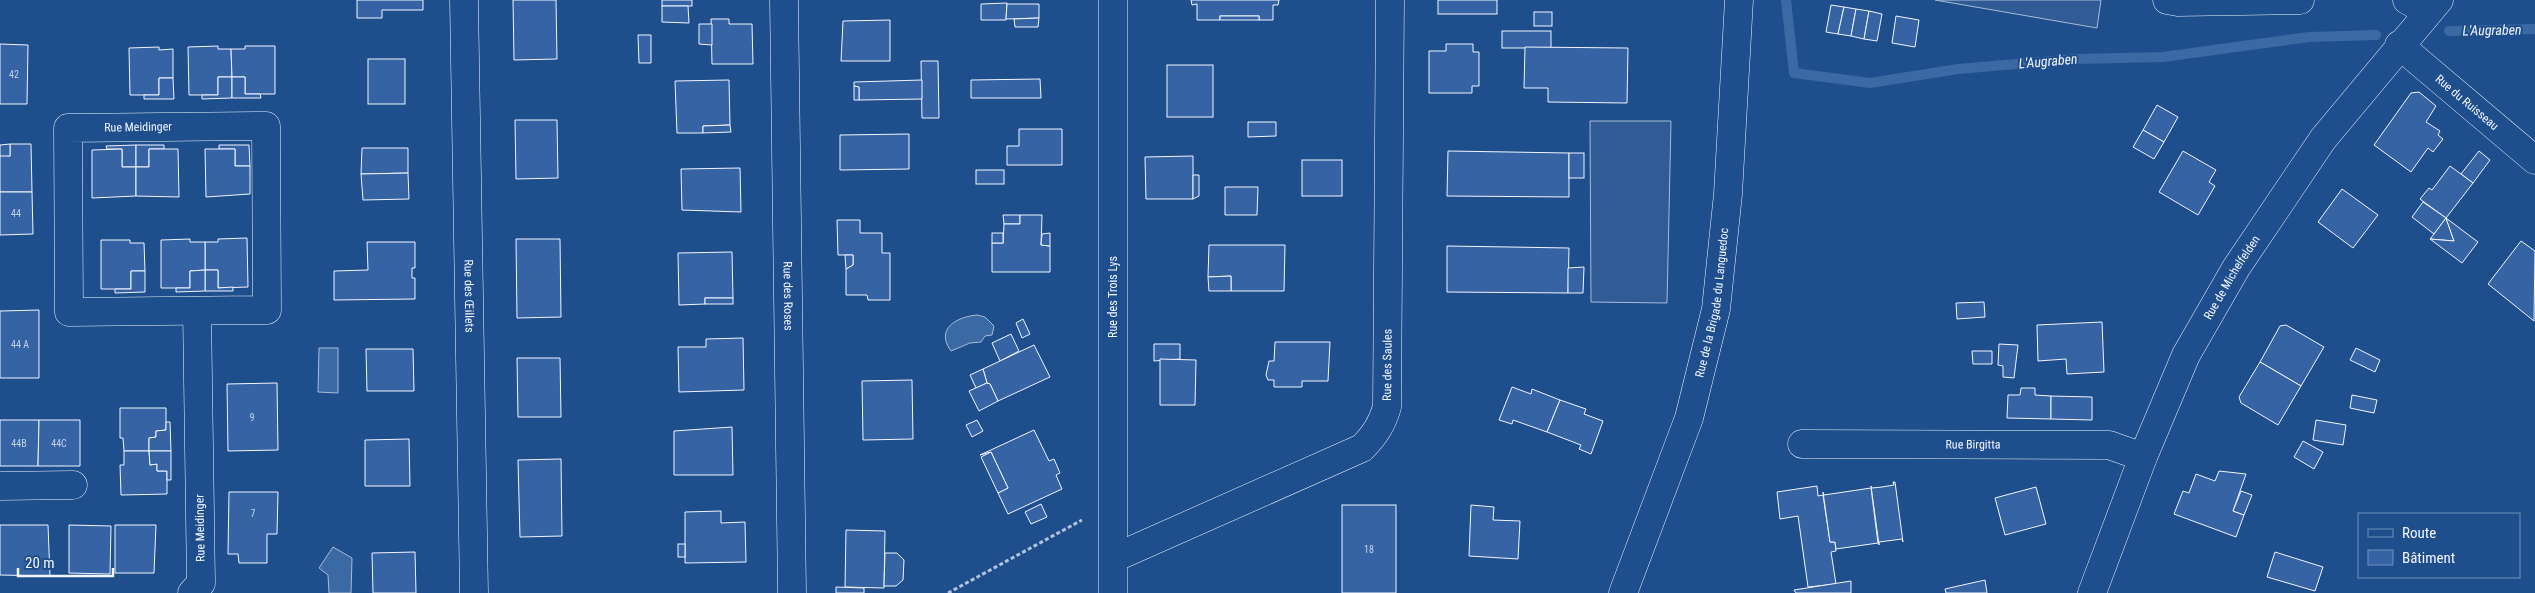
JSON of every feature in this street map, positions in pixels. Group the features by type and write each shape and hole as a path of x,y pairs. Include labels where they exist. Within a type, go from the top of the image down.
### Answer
{"street":[{"name":"Rue des Œillets","path":"464,0 474,593"},
{"name":"Rue des Roses","path":"784,0 792,593"},
{"name":"Rue des Trois Lys","path":"1113,0 1113,593"},
{"name":"Rue des Saules","path":"1114,558 1362,448 1374,437 1382,424 1387,407 1390,0"},
{"name":"Rue de la Brigade du Languedoc","path":"1623,593 1689,418 1716,309 1728,194 1739,0"},
{"path":"2167,0 2178,2 2300,0"},
{"name":"Rue de Michelfelden","path":"2092,593 2143,457 2186,355 2236,268 2323,139 2399,45 2425,4"},
{"name":"Rue du Ruisseau","path":"2399,45 2535,160"},
{"name":"Rue Meidinger","path":"266,126 267,310 197,311 69,312 68,128 266,126"},
{"name":"Rue Meidinger","path":"192,593 201,583 197,311"},
{"name":"Rue Birgitta","path":"1802,444 2109,445 2143,457"},
{"path":"0,486 72,485"}],"path":[{"path":"948,593 1113,503"}],"shaded area":[{"path":"1935,0 2101,0 2097,28"},
{"path":"1590,121 1671,121 1667,303 1591,302"},
{"path":"977,315 985,317 994,326 992,335 985,336 981,342 970,343 951,351 945,336 947,330 955,321"},
{"path":"319,348 338,348 338,393 318,392"},
{"path":"333,547 352,558 351,593 329,593 328,575 319,568"}],"building":[{"path":"357,0 423,0 423,10 382,10 382,18 357,18"},
{"path":"513,0 556,0 557,59 514,60"},
{"path":"662,0 692,0 692,6 662,6"},
{"path":"1191,0 1279,0 1278,5 1273,5 1273,20 1259,20 1259,16 1220,16 1220,20 1197,20 1197,4 1192,5"},
{"path":"1438,0 1497,0 1497,14 1438,14"},
{"path":"1007,3 1006,20 981,20 981,4"},
{"path":"1007,4 1039,4 1039,18 1006,19"},
{"path":"1831,5 1844,7 1838,34 1826,32"},
{"path":"662,6 688,6 689,23 662,22"},
{"path":"1844,7 1856,9 1851,36 1838,34"},
{"path":"1856,9 1869,11 1864,39 1851,36"},
{"path":"1869,11 1882,14 1877,41 1864,39"},
{"path":"1534,12 1552,12 1552,26 1534,26"},
{"path":"1220,16 1259,16 1259,20 1220,20"},
{"path":"1896,16 1919,20 1915,47 1892,43"},
{"path":"1039,18 1038,27 1015,27 1014,19"},
{"path":"711,19 729,19 729,24 752,24 753,64 712,64"},
{"path":"890,20 890,61 841,61 843,21"},
{"path":"699,24 712,24 712,45 699,44"},
{"path":"1502,31 1551,31 1551,48 1502,48"},
{"path":"638,35 651,35 651,63 639,63"},
{"path":"0,44 28,45 27,104 0,104"},
{"path":"1446,44 1473,44 1473,52 1479,52 1479,86 1472,86 1472,93 1429,93 1429,51 1446,51"},
{"path":"218,46 218,49 231,49 232,77 218,77 218,95 189,95 188,47"},
{"path":"245,46 275,46 275,94 245,94 245,77 232,77 231,49 245,49"},
{"path":"159,47 159,50 173,49 173,78 159,78 159,95 130,95 129,48"},
{"path":"1525,47 1628,48 1627,103 1548,102 1548,88 1524,88"},
{"path":"368,59 405,59 405,104 368,104"},
{"path":"921,61 938,61 939,118 922,118"},
{"path":"1167,65 1213,65 1213,117 1167,117"},
{"path":"218,77 232,77 232,98 202,99 202,95 218,95"},
{"path":"232,77 245,77 245,94 260,94 261,98 232,98"},
{"path":"159,78 173,78 174,99 144,99 144,95 159,95"},
{"path":"1040,79 1041,98 971,98 971,80"},
{"path":"729,80 730,125 703,126 703,133 677,133 675,81"},
{"path":"922,80 922,99 859,100 859,87 854,86 854,82"},
{"path":"854,86 859,87 859,100 854,100"},
{"path":"2419,92 2436,106 2426,122 2440,131 2438,135 2443,139 2433,152 2428,148 2411,172 2374,145 2411,93"},
{"path":"2157,105 2178,117 2164,142 2143,130"},
{"path":"515,120 557,120 558,178 516,179"},
{"path":"1248,122 1276,122 1276,136 1248,137"},
{"path":"730,125 731,132 703,133 703,126"},
{"path":"1019,129 1062,129 1062,165 1007,165 1007,146 1019,146"},
{"path":"2143,130 2164,142 2154,159 2133,147"},
{"path":"909,134 909,169 840,170 840,135"},
{"path":"10,144 31,144 32,192 0,192 0,155 10,156"},
{"path":"10,144 10,156 0,156 0,145"},
{"path":"136,145 136,167 122,167 122,149 107,149 106,146"},
{"path":"136,145 164,145 164,149 149,149 149,167 136,167"},
{"path":"219,145 249,145 250,166 235,166 235,149 219,149"},
{"path":"362,148 408,148 408,173 361,174"},
{"path":"122,149 122,167 136,167 136,196 92,198 92,150"},
{"path":"149,149 178,149 179,197 136,196 136,167 149,167"},
{"path":"205,149 235,149 235,166 250,166 250,194 206,197"},
{"path":"1448,151 1569,153 1569,197 1447,196"},
{"path":"2183,151 2216,170 2209,182 2215,186 2198,215 2159,192"},
{"path":"2479,151 2490,160 2473,183 2461,174"},
{"path":"1569,153 1584,153 1584,178 1569,178"},
{"path":"1193,156 1193,199 1146,199 1145,157"},
{"path":"1302,160 1342,160 1342,196 1302,196"},
{"path":"2450,166 2473,183 2446,218 2420,199 2429,188 2432,190"},
{"path":"740,168 741,212 682,210 681,169"},
{"path":"976,170 1004,170 1004,184 976,184"},
{"path":"408,173 409,199 363,200 361,174"},
{"path":"1193,175 1199,175 1199,196 1193,199"},
{"path":"1225,187 1258,187 1257,215 1225,215"},
{"path":"2342,189 2378,215 2353,248 2318,222"},
{"path":"0,192 32,192 33,234 0,235"},
{"path":"2423,202 2446,218 2434,234 2412,217"},
{"path":"1003,215 1020,215 1020,224 1004,224"},
{"path":"1020,215 1042,215 1041,245 1050,246 1050,272 992,272 992,243 1003,243 1004,224 1020,224"},
{"path":"2446,218 2454,241 2430,239 2434,234"},
{"path":"2446,218 2478,242 2462,263 2430,239 2454,241"},
{"path":"837,220 860,220 860,233 882,233 882,253 890,253 890,300 868,300 867,295 846,295 846,269 853,265 853,255 838,255"},
{"path":"992,233 1003,233 1003,243 992,243"},
{"path":"1050,233 1050,246 1041,245 1042,234"},
{"path":"247,238 248,287 218,288 218,270 205,270 205,242 218,242 218,239"},
{"path":"190,239 190,242 205,242 205,270 190,271 190,288 161,288 161,240"},
{"path":"516,239 560,239 561,317 517,318"},
{"path":"101,240 130,240 130,243 144,243 145,271 131,271 131,289 101,289"},
{"path":"2521,241 2535,251 2534,321 2488,284"},
{"path":"367,242 415,242 415,268 412,268 412,278 415,278 415,299 334,300 334,271 368,270"},
{"path":"1209,245 1285,245 1284,291 1231,291 1231,276 1208,277"},
{"path":"1447,246 1569,248 1568,293 1447,292"},
{"path":"732,252 733,298 705,298 705,304 679,305 678,253"},
{"path":"845,255 853,255 853,265 846,269"},
{"path":"1584,267 1583,293 1568,293 1568,268"},
{"path":"205,270 218,270 218,288 233,287 233,291 205,291"},
{"path":"205,270 205,291 176,292 176,288 190,288 190,271"},
{"path":"131,271 145,271 145,292 115,293 115,289 131,289"},
{"path":"1231,276 1231,291 1209,291 1208,277"},
{"path":"705,298 733,298 733,304 705,304"},
{"path":"1984,302 1985,317 1957,319 1956,303"},
{"path":"39,310 39,378 0,378 0,311"},
{"path":"1023,319 1030,334 1022,338 1016,323"},
{"path":"2102,322 2104,372 2067,374 2066,359 2038,361 2037,325"},
{"path":"2286,325 2324,347 2301,386 2260,362 2280,326"},
{"path":"1011,334 1019,351 1000,361 992,343"},
{"path":"743,338 744,390 679,392 678,347 706,347 706,339"},
{"path":"1275,342 1330,342 1328,381 1302,381 1302,387 1274,387 1274,380 1268,380 1266,375 1269,361 1274,361"},
{"path":"1154,344 1180,344 1180,359 1154,361"},
{"path":"1999,344 2018,345 2014,378 2003,377 2003,366 1998,365"},
{"path":"1034,345 1050,377 998,401 990,384 987,383 983,369"},
{"path":"2356,348 2380,360 2375,372 2350,360"},
{"path":"366,349 413,349 414,391 367,391"},
{"path":"1972,351 1992,351 1992,364 1973,364"},
{"path":"517,358 560,358 561,417 518,417"},
{"path":"1160,359 1196,360 1195,405 1160,405"},
{"path":"2260,362 2301,386 2278,425 2241,403 2239,397"},
{"path":"983,369 987,383 976,388 970,375"},
{"path":"912,380 913,439 863,440 862,381"},
{"path":"277,383 278,450 228,451 227,384"},
{"path":"987,383 990,384 998,401 979,411 969,391"},
{"path":"1512,387 1531,394 1532,389 1560,400 1547,432 1513,420 1512,424 1499,420"},
{"path":"2021,388 2035,388 2035,395 2051,396 2051,419 2007,418 2008,395 2020,395"},
{"path":"2352,395 2377,400 2374,413 2350,408"},
{"path":"2051,396 2092,397 2092,420 2051,419"},
{"path":"1560,400 1586,409 1584,414 1603,421 1591,454 1579,449 1581,445 1547,432"},
{"path":"120,408 166,408 166,430 156,431 156,437 149,438 149,451 124,451 123,438 120,438"},
{"path":"0,420 39,420 38,466 0,466"},
{"path":"39,420 80,420 80,466 38,466"},
{"path":"977,420 983,431 972,437 966,425"},
{"path":"2316,420 2346,425 2343,445 2313,440"},
{"path":"166,422 170,422 171,451 149,451 149,438 156,437 156,431 166,430"},
{"path":"732,427 733,475 674,475 674,431"},
{"path":"1034,430 1049,461 1054,459 1060,473 1056,475 1062,489 1008,514 998,493 1008,488 991,452 980,455"},
{"path":"409,439 410,486 365,486 365,440"},
{"path":"2303,441 2323,452 2314,469 2294,457"},
{"path":"124,451 149,451 150,465 157,464 157,471 167,471 167,494 121,495 120,465 124,465"},
{"path":"149,451 171,451 171,480 167,480 167,471 157,471 157,464 150,465"},
{"path":"991,452 1008,488 998,493 981,457"},
{"path":"561,459 562,536 520,537 518,460"},
{"path":"2219,471 2246,474 2233,511 2244,515 2236,537 2174,514 2183,491 2189,493 2196,474 2215,481"},
{"path":"1893,482 1895,482 1903,542 1902,539 1879,542 1879,545 1871,486 1872,488 1894,485"},
{"path":"1817,486 1818,496 1823,495 1830,542 1835,542 1836,551 1831,552 1836,584 1808,587 1798,516 1780,519 1777,492"},
{"path":"2036,487 2046,524 2005,535 1995,498"},
{"path":"1871,488 1878,543 1836,549 1835,542 1830,542 1823,492 1824,495"},
{"path":"2241,491 2252,495 2244,515 2233,511"},
{"path":"229,492 278,492 277,534 267,534 267,563 239,563 238,554 228,554"},
{"path":"1041,504 1047,517 1031,524 1025,512"},
{"path":"1342,505 1396,505 1396,593 1342,593"},
{"path":"1471,505 1494,507 1493,520 1520,521 1518,559 1469,556"},
{"path":"721,511 721,523 745,522 746,562 685,563 685,512"},
{"path":"0,525 48,525 50,576 0,575"},
{"path":"69,525 111,526 110,574 69,573"},
{"path":"115,525 156,525 154,573 115,573"},
{"path":"846,530 885,531 884,588 845,587"},
{"path":"678,544 685,544 685,557 678,557"},
{"path":"415,552 416,593 373,593 372,553"},
{"path":"2275,552 2323,567 2315,591 2267,577"},
{"path":"885,553 897,553 904,560 903,580 896,586 884,586"},
{"path":"1985,580 1987,593 1946,593 1945,589"},
{"path":"1851,581 1851,593 1796,593 1794,590"},
{"path":"836,587 864,588 864,593 836,593"}],"waterway":[{"name":"L'Augraben","path":"1786,0 1794,73 1870,83 1958,69 2075,59 2163,57 2309,37 2376,35"},
{"name":"L'Augraben","path":"2449,31 2535,29"}]}
